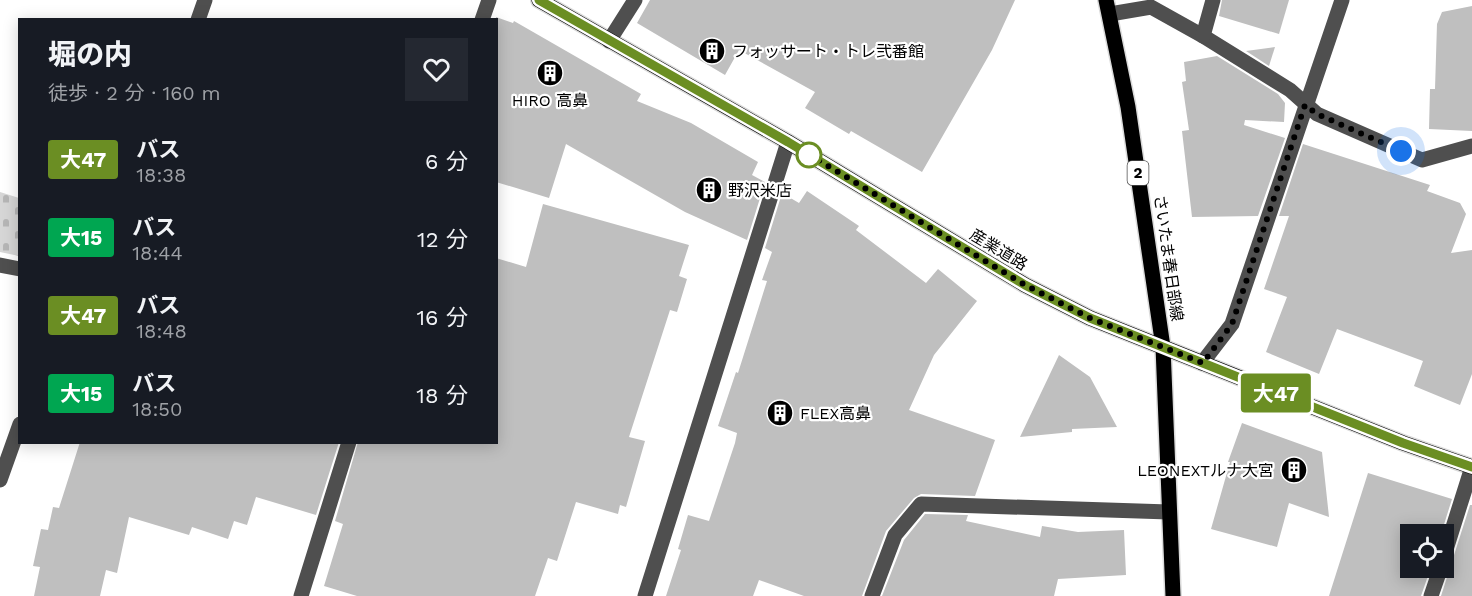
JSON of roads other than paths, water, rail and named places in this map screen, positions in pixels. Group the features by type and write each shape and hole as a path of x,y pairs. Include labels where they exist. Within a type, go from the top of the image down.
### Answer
{"main road":[{"name":"産業道路","path":"539,0 788,142 1025,285 1090,318 1403,443 1472,467"},
{"name":"さいたま春日部線","path":"1108,7 1128,107 1163,347 1173,596"}],"street":[{"path":"199,18 205,0"},
{"path":"484,18 489,0"},
{"path":"609,41 635,0"},
{"path":"1203,36 1213,0"},
{"path":"1203,363 1232,324 1342,0"},
{"path":"1108,7 1151,7 1290,90 1317,114 1422,160 1472,146"},
{"path":"645,596 788,142"},
{"path":"0,265 18,269"},
{"path":"0,480 18,430"},
{"path":"301,596 348,444"},
{"path":"1454,524 1472,467"},
{"path":"872,596 895,535 921,504 1169,512"},
{"path":"1431,596 1437,578"}],"place":[{"name":"フォッサート・トレ弐番館","path":"712,51"},
{"name":"HIRO 高鼻","path":"550,73"},
{"name":"野沢米店","path":"709,190"},
{"name":"FLEX高鼻","path":"780,413"},
{"name":"LEONEXTルナ大宮","path":"1294,470"}]}
